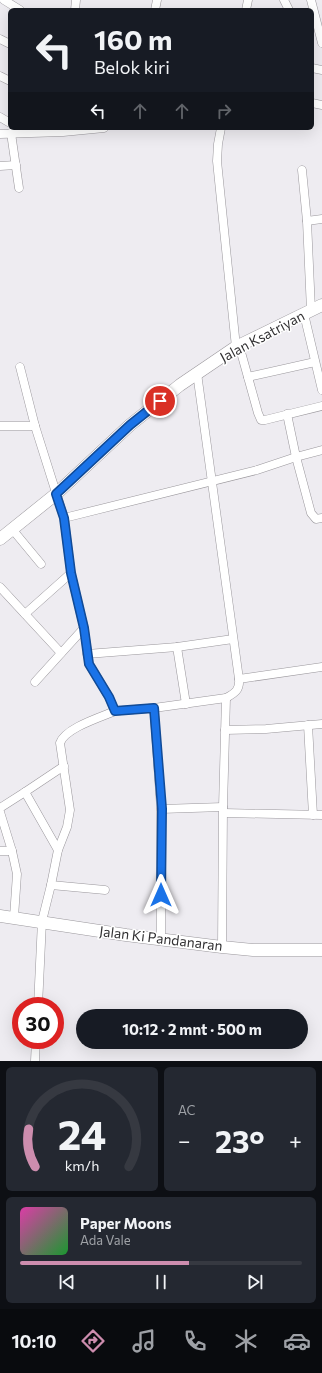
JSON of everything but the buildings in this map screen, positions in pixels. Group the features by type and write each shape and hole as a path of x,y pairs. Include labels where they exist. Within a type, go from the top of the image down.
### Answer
{"street":[{"path":"4,0 17,8"},
{"path":"314,12 322,43"},
{"path":"24,130 29,133"},
{"path":"0,134 63,130"},
{"path":"222,130 218,144 217,161 238,346 258,413 261,420 322,406"},
{"path":"11,133 19,188"},
{"path":"0,166 16,165"},
{"path":"302,170 307,221 315,362 322,390"},
{"path":"307,221 322,219"},
{"name":"Jalan Ksatriyan","path":"0,539 56,494 130,425 197,373 238,346 312,309"},
{"path":"248,377 315,362"},
{"path":"20,367 35,426 64,518 71,573 84,628 87,654 91,669 109,697 115,711"},
{"path":"38,997 42,922 58,850 67,827 70,810 60,744 64,736 71,731 115,711 154,708 226,698 238,690 239,679 197,373"},
{"path":"287,414 296,457 311,513 316,519 322,518"},
{"path":"0,426 35,426"},
{"path":"64,518 257,470 322,450"},
{"path":"12,529 41,564"},
{"path":"25,614 71,573"},
{"path":"0,587 61,653"},
{"path":"35,682 84,628"},
{"path":"87,654 178,647 233,639"},
{"path":"178,647 186,704"},
{"path":"239,679 322,667"},
{"path":"222,947 226,698"},
{"path":"154,708 162,809 161,938"},
{"path":"225,730 266,729 322,724"},
{"path":"308,725 312,815"},
{"path":"0,808 64,766"},
{"path":"26,792 58,850"},
{"path":"162,809 224,810 322,815"},
{"path":"0,812 12,851 17,874 14,917"},
{"path":"0,850 12,851"},
{"path":"51,885 105,890"},
{"name":"Jalan Ki Pandanaran","path":"0,916 126,935 253,950 322,947"},
{"path":"35,1061 36,1049"}],"route":[{"path":"160,401 130,425 56,494 64,518 71,573 84,628 87,654 91,669 109,697 115,711 154,708 162,809 161,895"}]}
